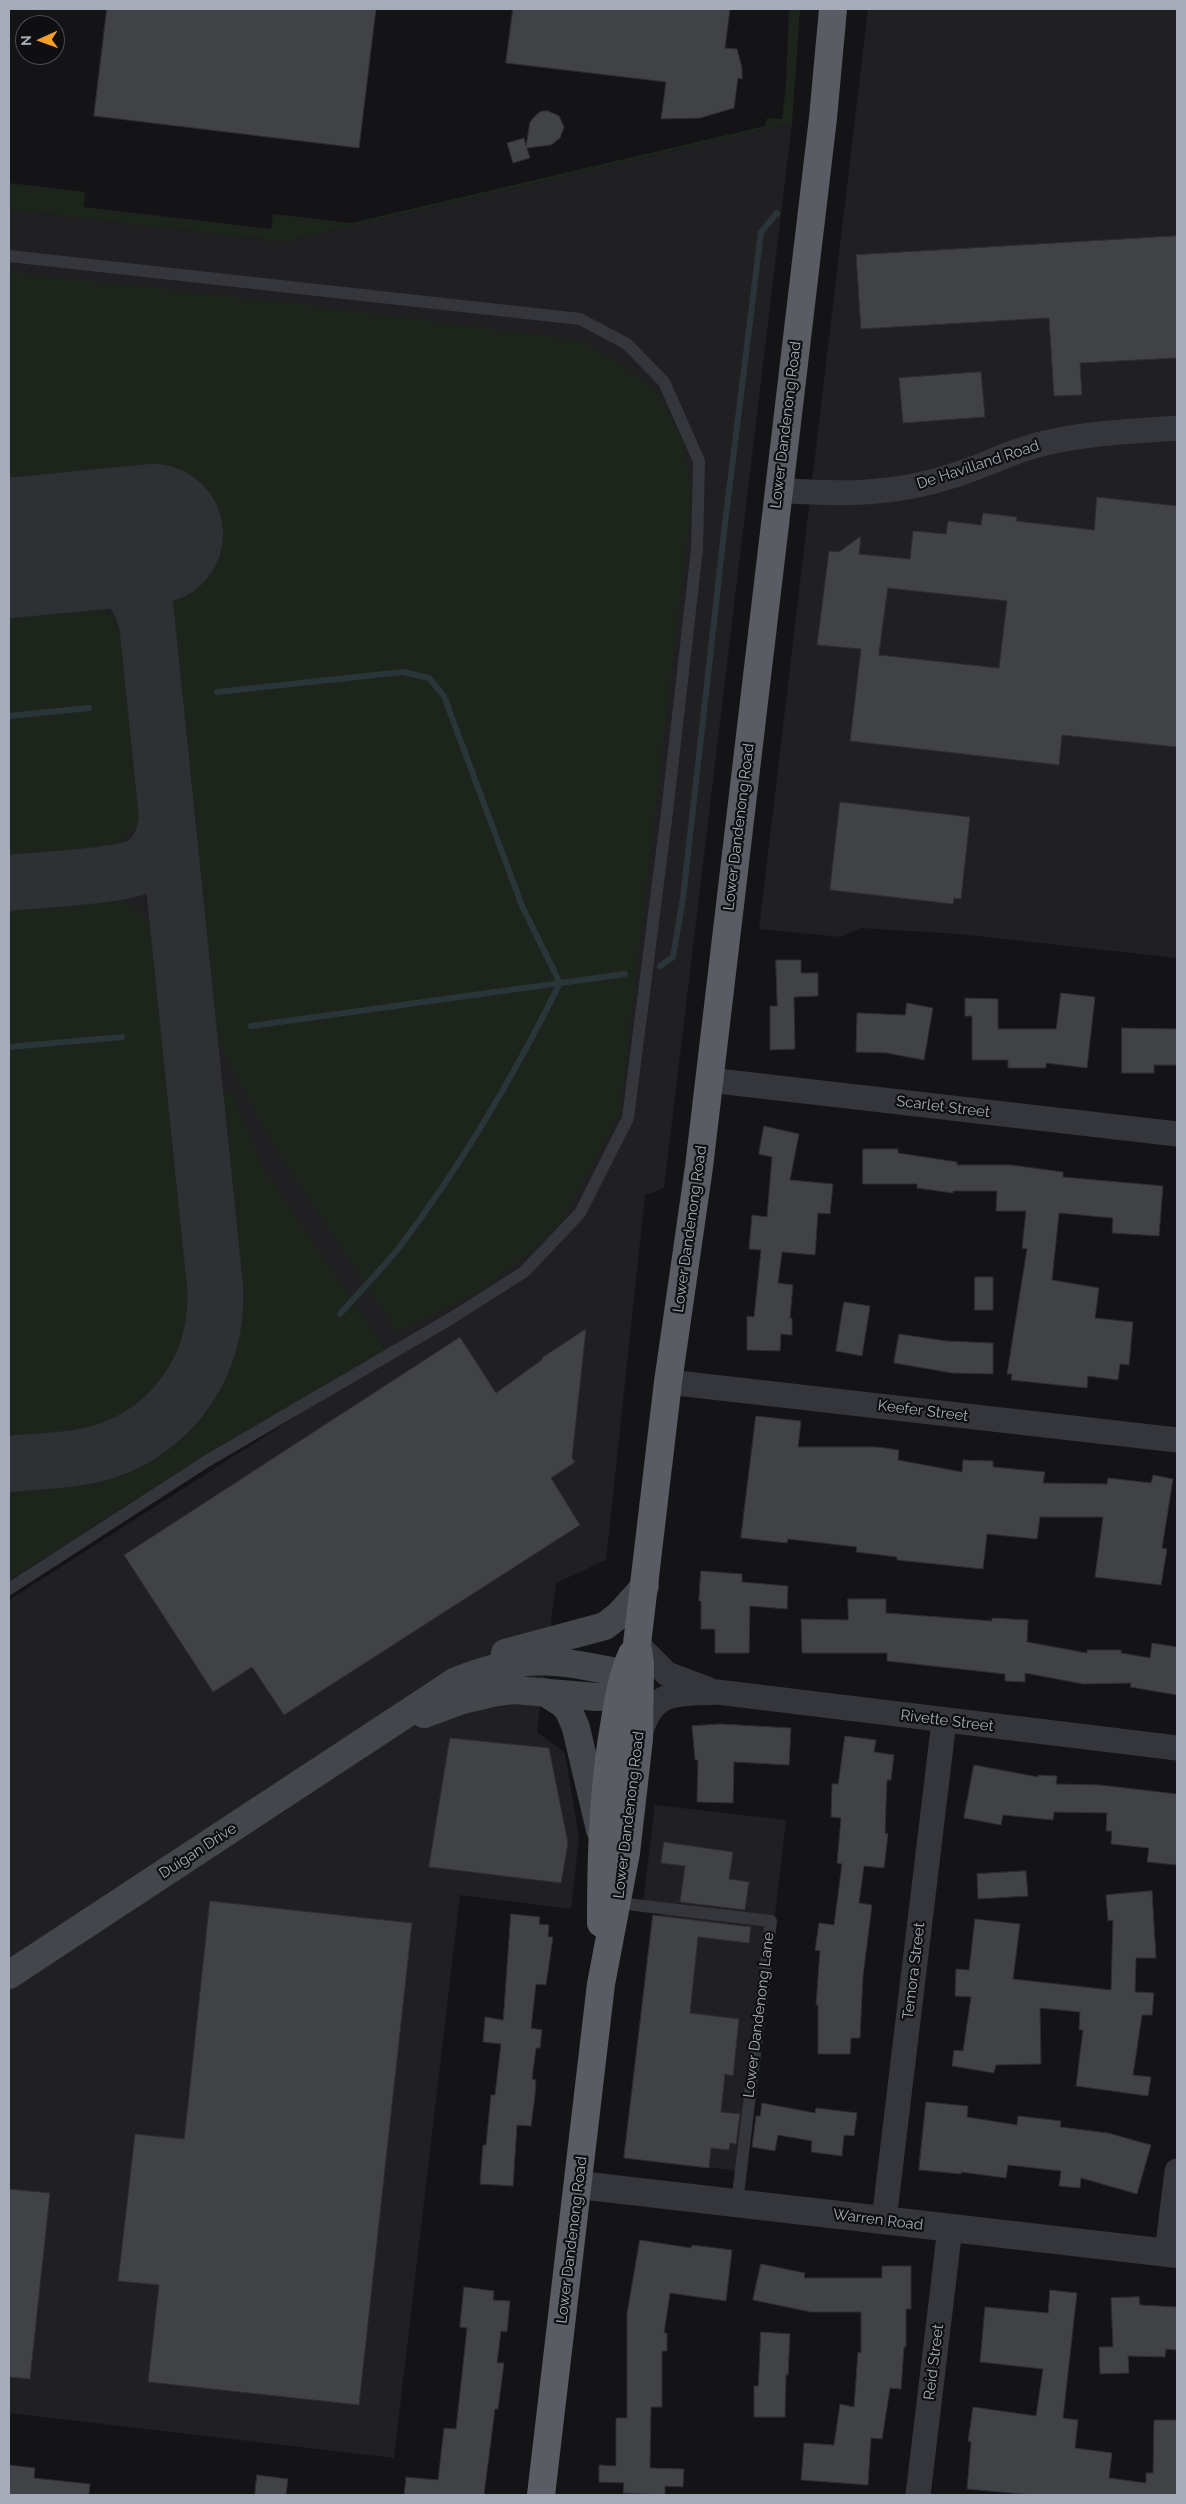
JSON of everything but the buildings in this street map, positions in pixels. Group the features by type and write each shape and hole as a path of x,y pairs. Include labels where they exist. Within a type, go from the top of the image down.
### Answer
{"highway":[{"name":"Lower Dandenong Road","path":"601,1984 601,1836 611,1744 631,1685 645,1586 668,1382 709,1080 823,118 833,9"},
{"name":"Lower Dandenong Road","path":"541,2495 579,2185 601,1984 618,1903 626,1853 639,1739 631,1685"}],"main road":[{"path":"456,1681 484,1663 511,1650 605,1626 619,1615 645,1586"},
{"name":"Duigan Drive","path":"9,1975 456,1681 488,1669 528,1662 591,1667 631,1685"},
{"name":"Duigan Drive","path":"388,1727 462,1700 492,1692 514,1690 597,1697 631,1685"},
{"path":"544,1692 563,1704 569,1711 581,1747 601,1836"}],"street":[{"name":"De Havilland Road","path":"778,490 841,494 902,489 958,475 1010,453 1042,444 1121,432 1177,428"},
{"name":"Scarlet Street","path":"709,1080 1177,1134"},
{"name":"Keefer Street","path":"668,1382 1177,1440"},
{"name":"Rivette Street","path":"637,1644 668,1674 717,1692"},
{"name":"Rivette Street","path":"639,1739 643,1723 655,1703 670,1695 717,1692 1177,1748"},
{"name":"Temora Street","path":"884,2220 944,1721"},
{"path":"1172,2253 1177,2171"},
{"name":"Warren Road","path":"579,2185 1172,2253"},
{"name":"Reid Street","path":"918,2495 950,2228"}],"lane":[{"path":"9,256 580,319 627,344 664,382 699,461 697,549 667,812 628,1118 580,1213 524,1272 450,1319 207,1461 9,1589"},
{"name":"Lower Dandenong Lane","path":"618,1903 771,1921 737,2203"}],"shaded area":[{"path":"789,9 800,9 792,123 284,242 9,210 9,183 85,192 84,207 271,229 273,214 351,223 765,126 767,118 782,119 786,86"},
{"path":"868,9 1177,9 1177,958 959,934 860,928 841,937 759,929"},
{"path":"792,123 664,1188 645,1195 606,1560 556,1583 537,1732 565,1753 579,1838 571,1909 460,1895 394,2458 9,2413 9,1600 325,1398 212,1461 9,1593 9,210 284,242"},
{"path":"9,272 276,301 580,340 623,365 656,391 684,442 692,498 620,1113 564,1218 520,1261 481,1290 397,1333 269,1139 203,1013 150,486 9,501"},
{"path":"58,590 83,596 104,609 115,622 122,636 140,711 147,767 147,804 143,816 132,831 119,843 107,850 66,862 9,866 9,595"},
{"path":"87,891 114,896 136,908 153,928 164,953 197,1288 195,1312 190,1336 182,1358 171,1379 157,1397 139,1412 119,1425 85,1437 53,1443 9,1447 9,899"},
{"path":"218,1085 233,1095 263,1168 386,1350 120,1509 9,1580 9,1481 94,1470 121,1462 141,1453 160,1441 193,1411 217,1374 225,1353 232,1317 232,1274"},
{"path":"655,1805 786,1820 745,2172 634,2158 664,1905 643,1902"}],"waterway":[{"path":"660,966 673,957 683,898 724,532 761,232 777,213"},
{"path":"217,692 403,672 429,678 444,696 522,906 560,983 524,1052 465,1153 398,1249 340,1314"},
{"path":"9,716 89,708"},
{"path":"251,1026 625,974"},
{"path":"9,1047 122,1037"}],"taxiway":[{"path":"9,1464 92,1455 129,1441 152,1427 188,1389 201,1366 210,1341 215,1314 215,1286 138,535"},
{"path":"9,550 54,549 93,557 110,566 125,580 137,597 146,620"},
{"path":"9,883 100,875 133,869 148,861 157,851 167,819"}],"runway":[{"path":"9,548 153,534"}]}
